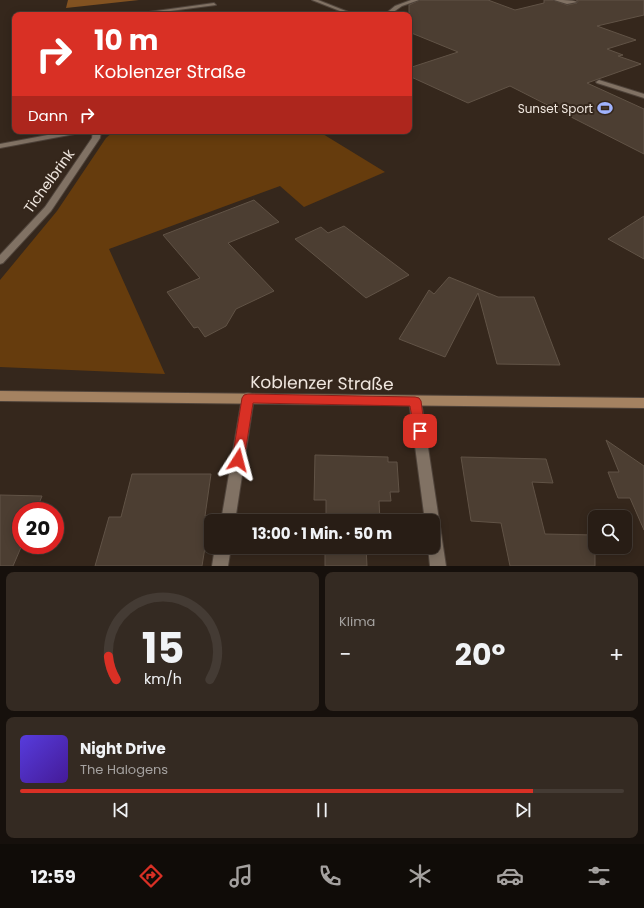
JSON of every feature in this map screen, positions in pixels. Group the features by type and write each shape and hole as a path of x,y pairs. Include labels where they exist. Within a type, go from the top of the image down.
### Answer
{"main road":[{"name":"Koblenzer Straße","path":"0,396 644,402"}],"street":[{"path":"314,0 346,12"},
{"path":"389,12 394,8 408,2 418,0"},
{"path":"556,0 567,3 575,2"},
{"path":"152,12 214,4"},
{"path":"599,82 644,96"},
{"name":"Tichelbrink","path":"0,146 64,134"},
{"name":"Tichelbrink","path":"0,261 48,209 96,138 97,134"},
{"path":"229,514 248,398"},
{"path":"415,401 431,514"},
{"path":"220,566 222,554"},
{"path":"436,554 438,566"}],"shaded area":[{"path":"68,0 139,0 66,8"},
{"path":"111,134 323,134 385,172 304,207 280,186 109,249 165,374 0,367 0,280 57,211 106,138"}],"building":[{"path":"420,0 488,0 515,10 544,3 544,0 553,0 567,5 577,3 578,1 576,0 644,0 644,15 597,26 636,40 607,49 623,55 618,56 641,64 587,83 644,109 644,154 510,86 468,103 412,77 412,67 458,52 412,33 412,12 409,12 409,5"},
{"path":"254,200 279,222 228,243 274,291 236,309 226,326 205,337 198,327 194,328 167,292 200,278 163,235"},
{"path":"644,216 644,259 608,239"},
{"path":"344,226 409,275 366,298 295,239 321,227 328,233"},
{"path":"449,277 498,297 534,297 560,365 497,364 478,293 445,357 399,339 429,290 434,294"},
{"path":"606,440 644,466 644,530 630,498 618,498 608,472 619,472"},
{"path":"315,455 388,457 388,462 397,462 399,492 390,492 391,501 379,501 380,514 326,514 326,500 314,500"},
{"path":"461,457 546,459 553,483 532,482 545,534 588,535 588,554 595,554 595,566 510,566 501,523 471,521"},
{"path":"132,474 211,474 205,514 204,514 204,554 202,566 95,566 109,517 121,517"},
{"path":"0,495 42,496 40,502 12,502 12,554 18,554 13,566 0,566"},
{"path":"325,554 366,554 367,566 325,566"}],"place":[{"name":"Sunset Sport","path":"605,108"}],"route":[{"path":"238,460 248,398 415,401 420,431"}]}
